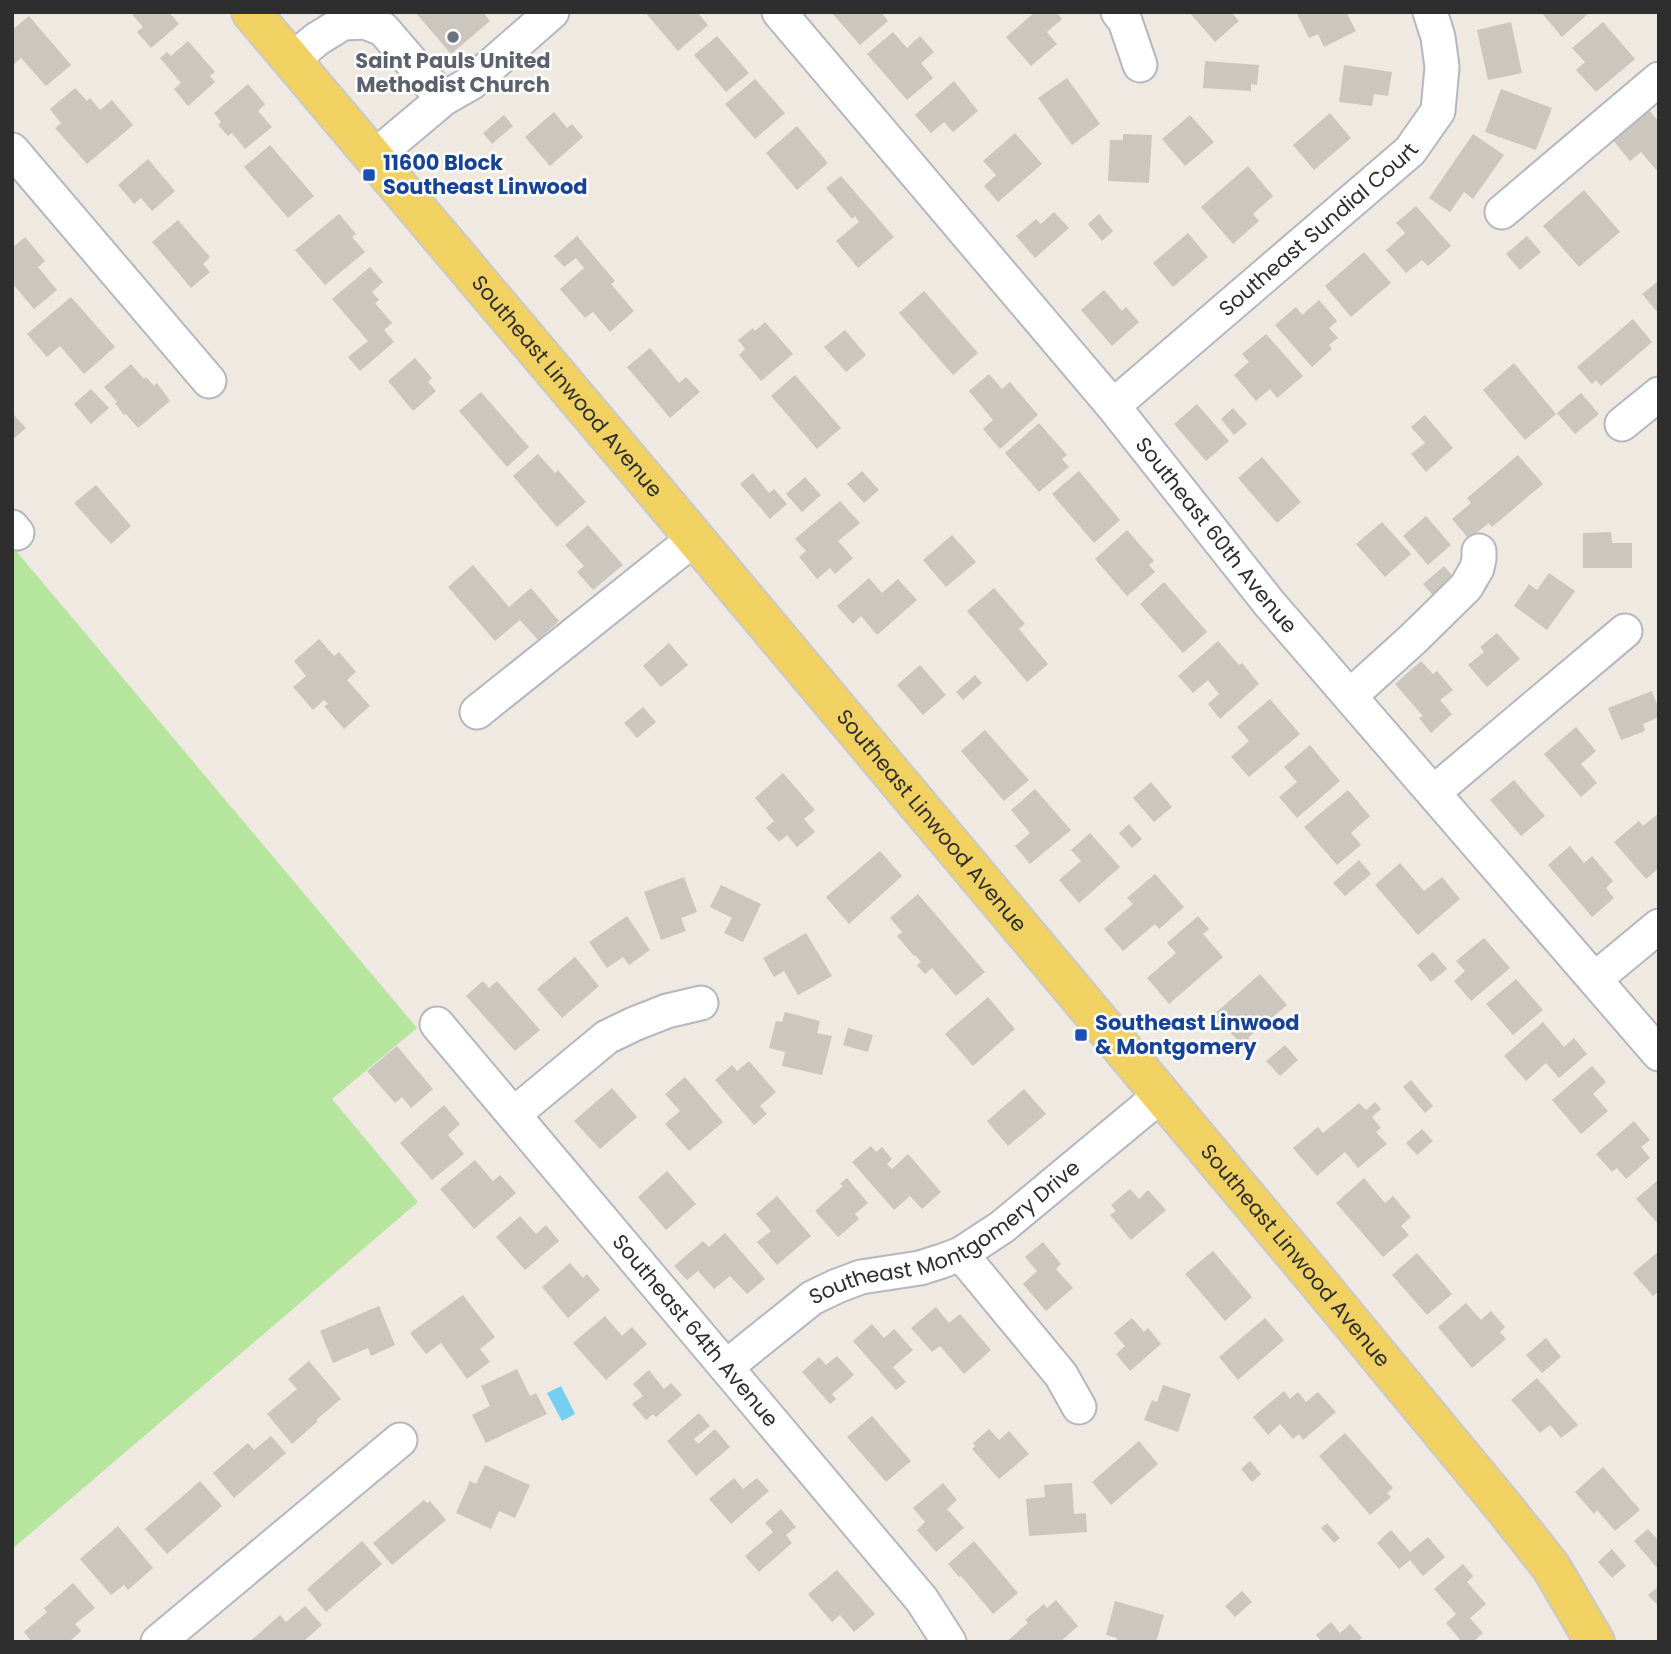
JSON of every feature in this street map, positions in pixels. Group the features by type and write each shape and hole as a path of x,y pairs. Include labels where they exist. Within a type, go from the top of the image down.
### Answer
{"main road":[{"name":"Southeast Linwood Avenue","path":"251,12 1301,1262 1549,1564 1595,1642"}],"street":[{"path":"374,157 443,99 471,83 552,12"},
{"name":"Southeast 60th Avenue","path":"779,12 1113,406 1269,603 1659,1054"},
{"path":"1118,12 1125,21 1140,65"},
{"name":"Southeast Sundial Court","path":"1113,406 1410,151 1438,111 1442,67 1438,37 1430,12"},
{"path":"292,60 317,38 343,23 365,22 383,29 443,99"},
{"path":"1502,212 1659,79"},
{"path":"12,150 209,381"},
{"path":"1622,424 1659,394"},
{"path":"477,712 695,538"},
{"path":"1350,696 1461,593 1477,568 1479,551"},
{"path":"1434,793 1625,631"},
{"path":"1595,979 1659,926"},
{"path":"514,1115 607,1037 667,1011 701,1003"},
{"name":"Southeast 64th Avenue","path":"437,1024 922,1601 944,1640"},
{"name":"Southeast Montgomery Drive","path":"726,1367 812,1298 836,1286 861,1277 920,1268 961,1254 1002,1227 1161,1095"},
{"path":"961,1254 1061,1375 1079,1407"},
{"path":"158,1642 400,1440"}],"green space":[{"path":"12,546 417,1028 332,1099 418,1202 12,1549"}],"water":[{"path":"561,1386 575,1414 562,1421 547,1393"}],"building":[{"path":"130,12 169,12 179,24 151,48 137,32 143,27"},
{"name":"Saint Pauls United Methodist Church","path":"415,12 483,12 490,21 451,54"},
{"path":"645,12 697,12 708,25 678,51"},
{"path":"831,12 881,12 888,21 860,45"},
{"path":"1035,12 1056,12 1062,19 1047,32 1057,44 1031,66 1006,37"},
{"path":"1189,12 1231,12 1239,21 1215,42"},
{"path":"1296,12 1346,12 1356,31 1324,47 1318,34 1309,38"},
{"path":"1541,12 1590,12 1562,37"},
{"path":"29,16 71,65 46,86 21,58 12,66 12,30"},
{"path":"1511,22 1522,73 1488,80 1477,30"},
{"path":"1603,22 1635,59 1596,92 1576,70 1585,62 1572,48"},
{"path":"893,32 907,48 920,36 934,52 921,63 933,78 907,100 867,54"},
{"path":"717,36 749,73 726,92 694,55"},
{"path":"188,41 215,72 210,76 215,82 188,106 174,89 181,83 160,58 167,52 171,56"},
{"path":"1205,61 1259,65 1257,85 1251,84 1251,91 1203,88"},
{"path":"1344,65 1392,72 1388,96 1374,94 1372,106 1339,102"},
{"path":"1067,78 1100,124 1072,145 1038,98"},
{"path":"755,79 785,113 755,139 725,104"},
{"path":"954,81 978,111 953,132 944,122 931,133 915,115"},
{"path":"248,84 265,104 258,111 272,127 245,149 232,133 228,136 218,125 221,122 214,113"},
{"path":"75,88 87,101 90,98 100,110 112,100 133,125 87,164 55,128 61,123 50,109"},
{"path":"1501,89 1552,108 1536,150 1485,132"},
{"path":"1648,109 1659,122 1659,173 1641,152 1630,161 1612,139"},
{"path":"554,112 567,128 572,124 583,137 550,166 525,137"},
{"path":"1330,113 1351,138 1314,170 1293,145"},
{"path":"504,115 513,126 492,144 483,133"},
{"path":"1190,115 1214,142 1185,166 1162,139"},
{"path":"797,126 828,163 797,190 766,153"},
{"path":"1015,133 1042,164 998,202 984,186 996,175 983,161"},
{"path":"1123,134 1152,135 1149,183 1108,181 1110,140 1123,140"},
{"path":"1473,134 1504,155 1473,199 1464,192 1450,212 1429,198"},
{"path":"270,145 314,196 288,218 244,167"},
{"path":"148,159 175,191 152,211 141,198 134,204 118,185"},
{"path":"1248,166 1273,196 1253,214 1259,221 1233,244 1201,207"},
{"path":"841,176 894,237 858,268 836,241 859,222 855,216 852,219 826,188"},
{"path":"1584,190 1620,232 1579,267 1543,226"},
{"path":"1416,206 1451,246 1428,266 1422,260 1406,273 1386,250 1405,233 1396,223"},
{"path":"1054,212 1069,228 1035,258 1016,236 1036,219 1041,224"},
{"path":"339,214 356,234 352,237 365,252 325,285 295,250"},
{"path":"1099,214 1113,231 1102,241 1088,224"},
{"path":"178,220 210,257 203,264 210,272 191,288 152,242"},
{"path":"1188,233 1208,257 1173,287 1153,263"},
{"path":"577,236 615,281 611,284 634,311 610,332 593,312 585,318 560,289 584,268 576,258 564,267 554,256"},
{"path":"1527,236 1541,252 1520,270 1506,254"},
{"path":"25,237 45,261 38,267 57,290 34,309 12,283 12,248"},
{"path":"1364,252 1391,283 1351,317 1325,286"},
{"path":"370,267 383,282 372,292 379,300 375,303 392,323 384,330 394,342 360,371 348,357 368,341 332,299"},
{"path":"1657,282 1659,284 1659,314 1642,294"},
{"path":"1104,290 1122,311 1126,307 1139,322 1112,346 1081,310"},
{"path":"924,291 978,353 953,375 899,313"},
{"path":"71,297 115,347 84,374 60,346 47,357 27,334"},
{"path":"1319,300 1337,321 1329,328 1338,338 1329,345 1332,349 1312,367 1275,325 1296,307 1302,315"},
{"path":"1633,319 1652,342 1601,386 1596,380 1592,384 1577,367"},
{"path":"765,322 793,354 761,381 739,355 745,349 738,340"},
{"path":"845,330 866,355 846,372 824,347"},
{"path":"1266,334 1303,376 1277,398 1270,389 1256,401 1234,375 1249,362 1242,354"},
{"path":"650,348 679,383 686,377 700,392 670,418 627,367"},
{"path":"415,358 432,378 428,382 436,391 413,411 388,381"},
{"path":"1514,363 1556,414 1525,440 1483,390"},
{"path":"131,364 144,379 146,377 154,386 157,383 170,401 138,428 124,415 104,387"},
{"path":"989,374 1002,389 1010,382 1038,415 1000,449 983,429 993,420 969,391"},
{"path":"795,375 841,428 817,449 771,396"},
{"path":"91,389 109,408 91,424 74,404"},
{"path":"481,392 529,447 507,467 459,411"},
{"path":"1581,393 1599,414 1575,434 1557,413"},
{"path":"1197,404 1229,441 1206,461 1174,424"},
{"path":"1233,408 1247,424 1234,435 1221,419"},
{"path":"12,413 26,428 12,440"},
{"path":"1425,415 1453,448 1426,472 1411,454 1425,443 1411,427"},
{"path":"1039,423 1067,455 1062,459 1069,467 1039,492 1005,453"},
{"path":"538,454 555,473 558,470 586,502 557,527 513,476"},
{"path":"1518,455 1543,484 1492,527 1489,523 1469,539 1452,519 1471,503 1467,498"},
{"path":"1262,457 1301,502 1277,523 1238,478"},
{"path":"862,471 879,490 864,503 847,484"},
{"path":"1079,471 1120,520 1094,543 1052,494"},
{"path":"753,473 769,493 774,489 787,504 770,519 740,484"},
{"path":"805,477 821,495 802,512 786,494"},
{"path":"96,485 131,526 111,544 74,503"},
{"path":"840,501 860,523 838,541 853,558 835,574 830,568 817,579 799,557 806,551 795,539"},
{"path":"1426,516 1451,545 1428,565 1403,536"},
{"path":"1382,522 1411,554 1385,577 1356,544"},
{"path":"588,525 623,565 593,590 577,572 584,566 565,545"},
{"path":"1127,530 1154,561 1149,565 1155,572 1127,596 1095,559"},
{"path":"1611,532 1612,543 1632,543 1632,568 1583,568 1583,533"},
{"path":"952,535 976,562 946,587 923,560"},
{"path":"473,565 509,607 531,588 559,621 538,640 520,620 495,641 448,587"},
{"path":"1444,566 1457,581 1436,599 1423,584"},
{"path":"1549,573 1575,591 1547,630 1514,606 1529,584 1537,590"},
{"path":"869,578 882,593 898,579 917,600 877,635 861,616 853,624 837,606"},
{"path":"1164,582 1207,632 1183,653 1140,604"},
{"path":"994,588 1025,624 1019,629 1048,664 1027,682 967,611"},
{"path":"1497,633 1520,659 1487,687 1468,665 1484,652 1480,647"},
{"path":"319,639 334,656 339,652 356,672 347,680 370,706 344,729 324,706 328,704 324,700 313,710 293,687 306,676 294,661"},
{"path":"1218,641 1239,665 1242,663 1259,684 1220,719 1208,704 1219,694 1208,680 1193,693 1178,676"},
{"path":"669,643 688,665 661,687 643,666"},
{"path":"1421,661 1433,674 1437,671 1453,690 1440,700 1452,714 1431,733 1419,718 1423,716 1395,684"},
{"path":"920,665 946,695 923,715 897,685"},
{"path":"975,675 982,683 963,700 956,692"},
{"path":"1652,691 1659,717 1643,724 1645,731 1621,740 1608,708"},
{"path":"1270,699 1300,734 1249,777 1231,757 1249,741 1237,727"},
{"path":"643,707 656,722 637,738 624,723"},
{"path":"1576,727 1596,751 1581,764 1597,783 1581,797 1544,754"},
{"path":"985,730 1029,780 1004,801 961,751"},
{"path":"1310,745 1340,781 1297,818 1279,797 1297,782 1284,767"},
{"path":"783,773 815,810 804,819 815,832 797,847 787,835 779,842 766,828 774,821 755,798"},
{"path":"1514,780 1545,816 1521,836 1490,800"},
{"path":"1151,782 1172,807 1154,822 1133,798"},
{"path":"1035,789 1071,830 1030,864 1015,846 1030,833 1011,810"},
{"path":"1348,790 1370,816 1351,833 1361,845 1337,865 1304,827"},
{"path":"1659,813 1659,868 1646,879 1614,842 1639,821 1643,826"},
{"path":"1129,824 1142,839 1132,848 1119,833"},
{"path":"1090,833 1120,867 1079,903 1059,880 1081,861 1071,850"},
{"path":"1570,846 1584,863 1592,856 1613,881 1606,888 1614,898 1592,917 1548,865"},
{"path":"880,851 902,876 849,924 826,897"},
{"path":"1359,860 1371,874 1345,896 1333,883"},
{"path":"1400,863 1424,891 1442,877 1460,899 1418,935 1375,885"},
{"path":"1155,874 1184,907 1159,929 1155,924 1123,951 1104,929 1133,904 1127,898"},
{"path":"684,877 697,912 681,918 686,931 661,940 644,892"},
{"path":"721,885 761,904 743,942 724,933 732,918 710,907"},
{"path":"918,894 985,972 956,996 932,968 925,974 917,965 921,962 897,936 902,932 890,918"},
{"path":"627,916 650,950 629,965 623,957 607,968 589,942"},
{"path":"1198,916 1209,929 1203,934 1223,957 1169,1004 1147,978 1176,953 1167,943"},
{"path":"806,933 832,976 798,995 784,971 774,977 763,958"},
{"path":"1484,938 1510,968 1471,1001 1454,981 1465,971 1456,961"},
{"path":"1433,952 1447,969 1431,982 1417,965"},
{"path":"575,957 599,986 562,1018 537,989"},
{"path":"1260,974 1287,1005 1242,1045 1212,1016"},
{"path":"1516,979 1543,1010 1513,1035 1486,1004"},
{"path":"483,981 489,988 497,981 540,1030 515,1051 466,996"},
{"path":"988,997 1015,1029 973,1066 945,1034"},
{"path":"785,1012 820,1021 817,1033 832,1036 822,1075 782,1066 785,1052 769,1048 776,1021 782,1022"},
{"path":"1543,1022 1564,1047 1574,1038 1587,1054 1559,1078 1546,1063 1526,1081 1504,1056"},
{"path":"848,1028 873,1035 868,1052 843,1045"},
{"path":"1285,1045 1298,1060 1280,1076 1266,1061"},
{"path":"397,1046 433,1089 411,1108 402,1097 395,1103 367,1071"},
{"path":"749,1061 776,1092 760,1106 767,1114 754,1125 715,1080 732,1065 737,1071"},
{"path":"1592,1066 1606,1082 1593,1094 1608,1111 1581,1134 1552,1100"},
{"path":"685,1077 723,1122 689,1151 665,1124 680,1111 665,1094"},
{"path":"1411,1080 1433,1106 1425,1113 1403,1087"},
{"path":"612,1088 637,1117 600,1149 574,1121"},
{"path":"1024,1089 1046,1114 1008,1146 987,1121"},
{"path":"1375,1102 1381,1109 1372,1117 1381,1128 1376,1132 1387,1144 1358,1168 1345,1152 1317,1176 1293,1148 1318,1127 1323,1133 1359,1103 1366,1110"},
{"path":"444,1105 460,1124 448,1135 464,1154 432,1180 400,1143"},
{"path":"1634,1121 1650,1140 1641,1147 1650,1158 1626,1179 1617,1168 1612,1172 1596,1154"},
{"path":"1422,1129 1433,1141 1417,1155 1406,1143"},
{"path":"871,1146 876,1152 882,1147 892,1159 887,1164 892,1169 908,1154 941,1192 922,1209 910,1196 894,1210 852,1162"},
{"path":"475,1160 493,1181 500,1175 516,1193 474,1229 440,1189"},
{"path":"667,1171 696,1204 666,1230 638,1197"},
{"path":"847,1178 868,1203 855,1214 859,1219 838,1237 815,1211 843,1186 840,1184"},
{"path":"1364,1178 1385,1203 1393,1196 1411,1217 1401,1226 1409,1235 1383,1257 1336,1203"},
{"path":"1659,1179 1659,1225 1636,1199"},
{"path":"1130,1189 1139,1199 1148,1190 1166,1210 1131,1240 1110,1215 1116,1211 1111,1205"},
{"path":"777,1196 811,1236 777,1265 757,1242 771,1231 756,1214"},
{"path":"520,1216 536,1234 546,1225 559,1241 525,1270 496,1237"},
{"path":"725,1233 765,1279 747,1294 730,1276 714,1289 698,1271 687,1280 674,1266 703,1241 709,1247"},
{"path":"1043,1242 1061,1264 1056,1269 1073,1288 1046,1311 1023,1284 1037,1271 1025,1257"},
{"path":"1213,1251 1252,1297 1225,1321 1185,1274"},
{"path":"1659,1251 1659,1291 1653,1296 1633,1273"},
{"path":"1417,1253 1452,1294 1427,1315 1392,1275"},
{"path":"570,1263 583,1278 587,1274 600,1290 568,1318 542,1287"},
{"path":"463,1295 495,1337 480,1349 490,1362 467,1379 441,1343 426,1354 410,1333"},
{"path":"1466,1303 1481,1320 1491,1311 1505,1327 1500,1332 1506,1339 1472,1368 1438,1327"},
{"path":"379,1306 395,1345 371,1356 368,1348 333,1363 320,1331"},
{"path":"936,1307 949,1323 960,1314 991,1350 964,1374 940,1346 932,1352 911,1328"},
{"path":"605,1316 622,1336 632,1327 647,1344 606,1380 573,1343"},
{"path":"1132,1318 1144,1332 1148,1328 1161,1344 1130,1371 1116,1354 1125,1346 1114,1333"},
{"path":"1265,1318 1284,1340 1238,1380 1219,1357"},
{"path":"872,1324 884,1338 894,1329 913,1350 893,1367 906,1382 896,1390 853,1341"},
{"path":"1546,1338 1561,1357 1542,1373 1526,1355"},
{"path":"837,1356 854,1375 832,1394 836,1399 830,1404 802,1372 819,1357 826,1365"},
{"path":"309,1361 341,1399 292,1444 267,1414 297,1389 288,1379"},
{"path":"517,1369 530,1396 536,1393 547,1414 486,1443 472,1415 490,1406 481,1386"},
{"path":"649,1370 664,1389 671,1383 682,1395 656,1417 653,1414 646,1420 632,1404 643,1396 633,1384"},
{"path":"1537,1378 1578,1425 1561,1438 1550,1425 1540,1433 1511,1400"},
{"path":"1163,1385 1191,1394 1178,1432 1144,1420 1152,1400 1157,1402"},
{"path":"1284,1391 1290,1399 1298,1392 1306,1402 1318,1392 1336,1412 1303,1440 1299,1434 1293,1439 1280,1424 1268,1435 1253,1417"},
{"path":"699,1413 710,1426 694,1439 698,1444 715,1429 730,1447 696,1476 667,1441"},
{"path":"872,1416 911,1461 886,1482 847,1437"},
{"path":"989,1429 999,1440 1009,1431 1029,1454 999,1479 972,1449 975,1446 973,1443"},
{"path":"1345,1433 1393,1488 1387,1493 1391,1497 1370,1515 1319,1456"},
{"path":"271,1436 286,1453 234,1498 213,1473 248,1443 254,1450"},
{"path":"1139,1441 1158,1464 1111,1505 1092,1482"},
{"path":"1250,1461 1261,1474 1252,1482 1241,1469"},
{"path":"485,1465 530,1485 515,1518 499,1511 491,1529 456,1513 470,1481 476,1484"},
{"path":"1603,1467 1640,1510 1615,1531 1597,1510 1594,1514 1575,1492"},
{"path":"734,1478 743,1489 757,1478 769,1491 731,1524 709,1499"},
{"path":"200,1481 222,1506 167,1554 145,1529"},
{"path":"943,1483 957,1500 947,1509 964,1528 936,1552 917,1530 925,1522 913,1508"},
{"path":"1072,1483 1074,1514 1086,1513 1087,1532 1029,1536 1026,1499 1045,1497 1044,1485"},
{"path":"424,1500 427,1503 430,1501 446,1520 392,1565 373,1543"},
{"path":"781,1509 796,1527 786,1535 792,1543 759,1572 745,1556 773,1532 765,1523"},
{"path":"1327,1523 1340,1538 1334,1543 1321,1528"},
{"path":"118,1526 153,1568 128,1590 124,1585 111,1595 80,1559"},
{"path":"1648,1529 1659,1538 1659,1570 1634,1541"},
{"path":"1391,1530 1410,1552 1428,1537 1445,1557 1423,1576 1410,1560 1399,1569 1377,1543"},
{"path":"362,1541 382,1564 326,1612 307,1589"},
{"path":"974,1541 1018,1593 993,1614 948,1564"},
{"path":"1612,1549 1626,1566 1612,1578 1598,1562"},
{"path":"1463,1564 1473,1576 1467,1582 1486,1604 1470,1618 1483,1633 1473,1642 1462,1642 1446,1623 1456,1614 1434,1589"},
{"path":"837,1570 875,1614 854,1632 840,1615 832,1622 808,1594"},
{"path":"73,1583 95,1608 75,1624 81,1631 69,1642 32,1642 24,1632 47,1612 44,1608"},
{"path":"1659,1586 1659,1607 1648,1595"},
{"path":"1242,1591 1252,1602 1235,1617 1225,1606"},
{"path":"1056,1600 1078,1626 1060,1642 1006,1642 1028,1623 1025,1620 1044,1604 1047,1608"},
{"path":"1115,1601 1164,1615 1156,1642 1116,1642 1117,1638 1106,1635"},
{"path":"305,1606 322,1625 303,1642 249,1642 280,1615 286,1622"},
{"path":"1331,1622 1340,1633 1350,1624 1362,1638 1357,1642 1322,1642 1316,1635"}],"place":[{"name":"Saint Pauls United Methodist Church","path":"453,37"},
{"name":"11600 Block Southeast Linwood","path":"369,175"},
{"name":"Southeast Linwood & Montgomery","path":"1081,1035"}]}
